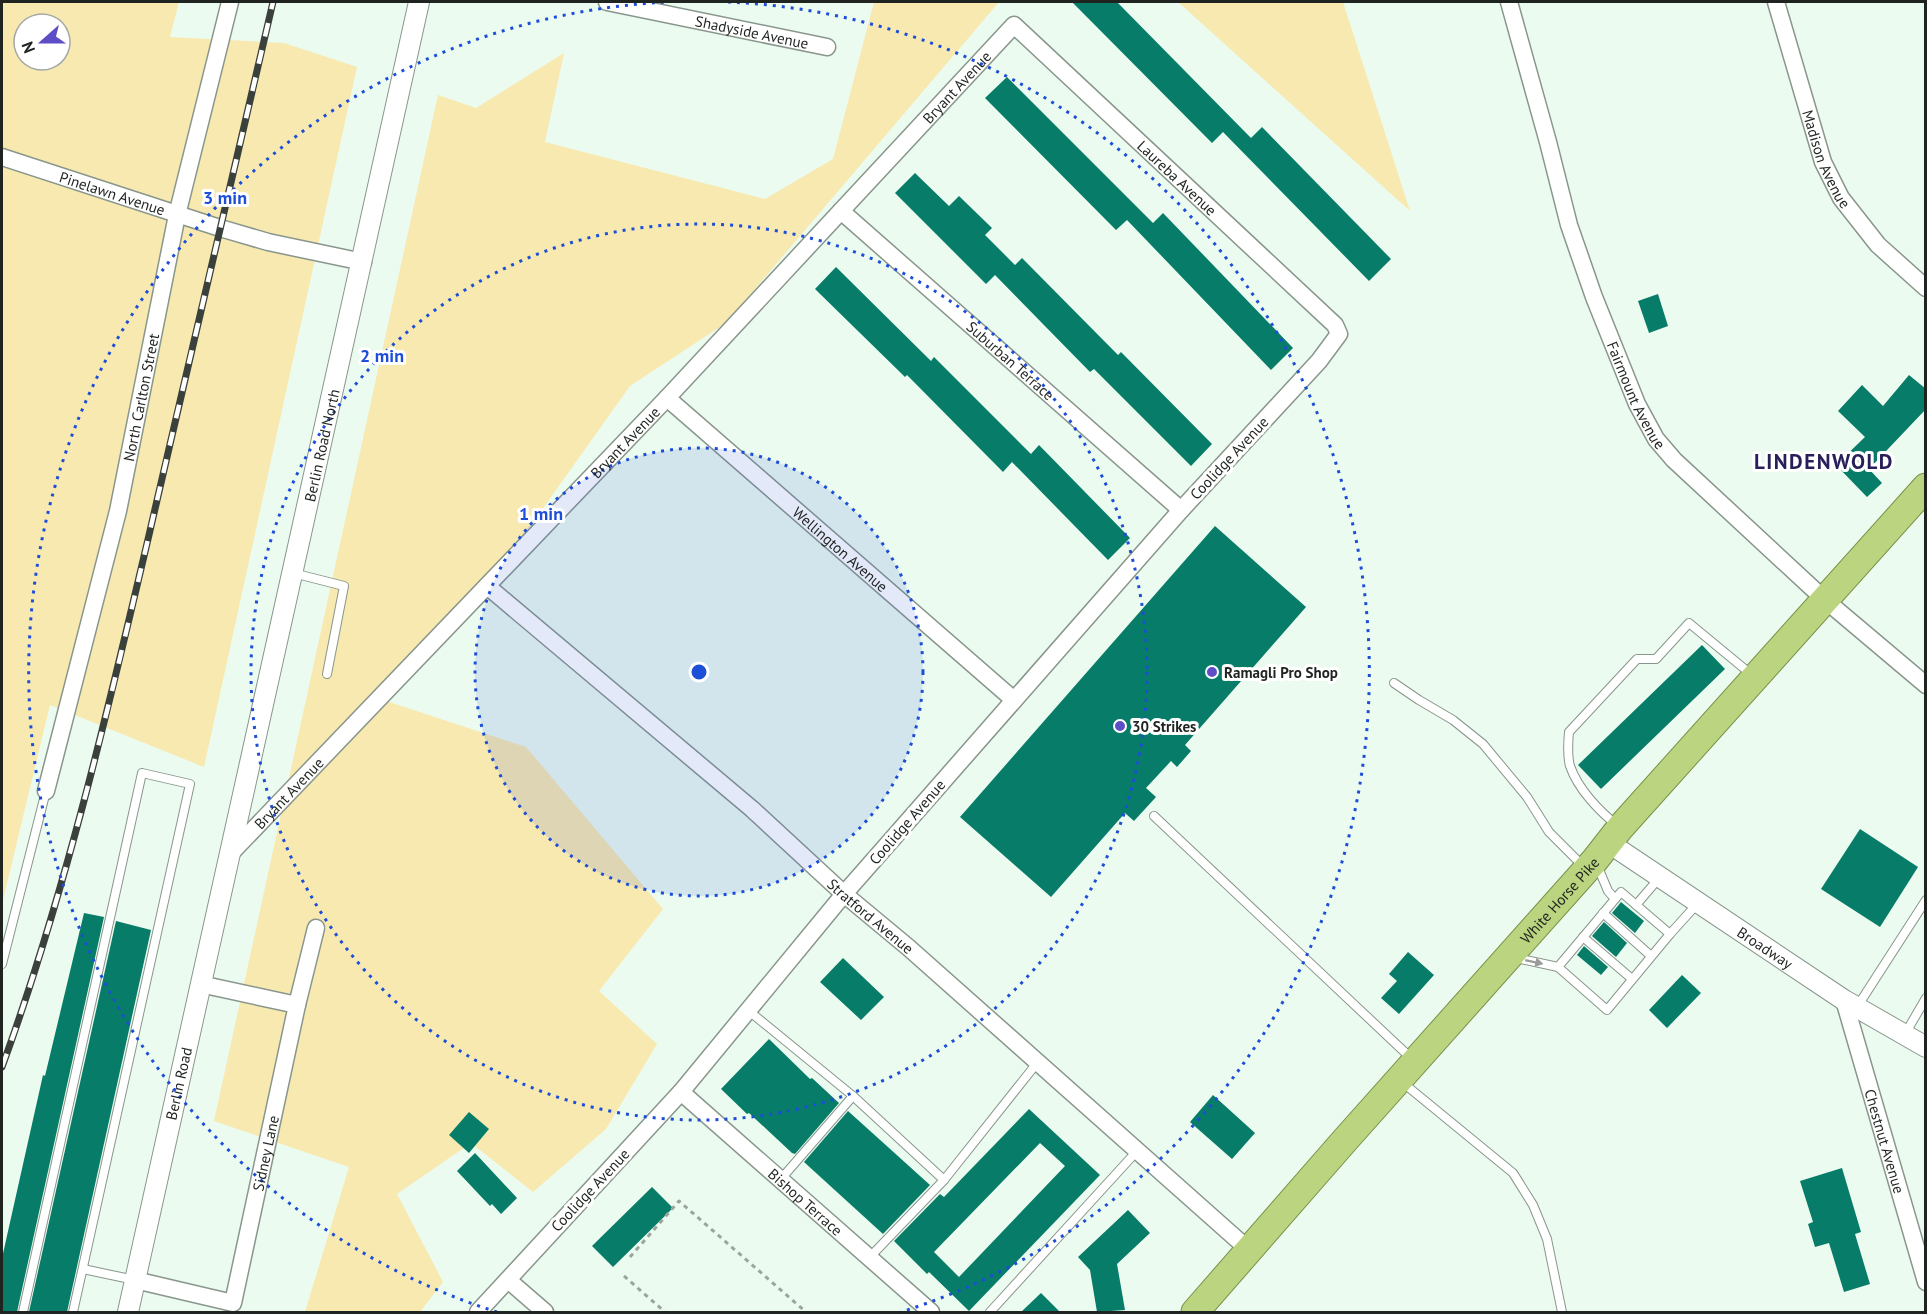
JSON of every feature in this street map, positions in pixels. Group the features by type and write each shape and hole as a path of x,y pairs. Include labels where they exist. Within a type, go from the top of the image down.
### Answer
{"highway":[{"name":"White Horse Pike","path":"1195,1312 1824,599 1926,488"}],"street":[{"name":"North Carlton Street","path":"46,790 118,511 177,215 230,2"},
{"name":"Berlin Road North","path":"229,855 363,262 419,2"},
{"name":"Shadyside Avenue","path":"607,2 827,47"},
{"name":"Fairmount Avenue","path":"1509,2 1569,225 1594,297 1642,413 1656,439 1674,460 1824,599 1926,685"},
{"name":"Madison Avenue","path":"1776,2 1823,162 1841,198 1878,244 1926,288"},
{"name":"Bryant Avenue","path":"229,855 667,398 1014,25"},
{"name":"Laureba Avenue","path":"1014,25 1335,325 1339,334"},
{"name":"Pinelawn Avenue","path":"2,158 268,242 363,262"},
{"name":"Suburban Terrace","path":"841,211 1181,510"},
{"name":"Coolidge Avenue","path":"478,1312 681,1092 844,894 1181,510 1319,360 1339,334"},
{"name":"Wellington Avenue","path":"667,398 1014,700"},
{"name":"Stratford Avenue","path":"488,586 752,809 844,894 909,948 1249,1250"},
{"name":"Broadway","path":"1603,850 1660,877 1851,1004 1926,1047"},
{"name":"Berlin Road","path":"128,1312 229,855"},
{"name":"Sidney Lane","path":"135,1280 232,1308 297,1005 316,928"},
{"path":"200,984 297,1005"},
{"name":"Chestnut Avenue","path":"1851,1004 1926,1282"},
{"name":"Bishop Terrace","path":"681,1092 931,1312"},
{"path":"508,1280 545,1312"}],"lane":[{"path":"293,573 344,586 327,674"},
{"path":"1616,898 1608,891 1603,850 1609,819 1586,793 1569,764 1569,732 1636,659 1656,659 1689,622 1755,677"},
{"path":"1394,683 1453,720 1483,744 1527,797 1550,831 1603,850"},
{"path":"23,1312 142,773 190,784 74,1312"},
{"path":"2,964 46,790"},
{"path":"1154,816 1415,1062 1400,1080 1514,1173 1533,1205 1547,1239 1562,1312"},
{"path":"1636,905 1660,877"},
{"path":"1558,967 1621,892 1670,934"},
{"path":"1851,1004 1926,900"},
{"path":"1509,956 1558,967 1607,1010 1699,903"},
{"path":"1603,913 1652,956"},
{"path":"1583,937 1632,980"},
{"path":"1905,1035 1926,998"},
{"path":"750,1011 853,1096 944,1180"},
{"path":"869,1258 944,1180 1037,1063"},
{"path":"781,1179 853,1096"},
{"path":"990,1312 1137,1151"},
{"path":"83,1269 135,1280"}],"path":[{"path":"630,1257 679,1201 806,1312"},
{"path":"624,1276 665,1312"}],"shaded area":[{"path":"2,2 179,2 170,37 284,43 357,67 204,767 50,705 2,904"},
{"path":"874,2 999,2 726,323 630,386 507,559 386,701 526,747 663,909 599,991 657,1044 606,1129 533,1192 471,1143 397,1194 443,1282 420,1312 305,1312 349,1167 214,1121 438,95 476,108 564,53 545,142 765,199 833,159"},
{"path":"1178,2 1343,2 1410,211"}],"building":[{"path":"1072,2 1117,2 1251,138 1262,127 1391,259 1369,281 1223,132 1212,143"},
{"path":"1007,77 1153,223 1163,213 1293,348 1271,370 1127,220 1116,230 985,98"},
{"path":"915,173 949,206 959,196 992,228 985,235 1015,265 1022,258 1118,355 1121,352 1212,444 1191,466 1094,369 1090,372 995,275 986,284 895,193"},
{"path":"836,267 931,361 934,357 1031,454 1039,445 1130,538 1108,560 1012,462 1003,472 907,375 905,377 815,289"},
{"path":"1658,294 1668,326 1649,333 1638,301"},
{"path":"1909,375 1926,389 1926,409 1869,469 1882,483 1867,497 1836,465 1865,437 1838,411 1862,385 1883,406"},
{"name":"30 Strikes","path":"1215,526 1306,607 1185,745 1191,751 1177,767 1171,761 1146,788 1156,797 1134,821 1125,813 1051,897 960,817"},
{"path":"1702,645 1725,669 1601,789 1578,765"},
{"path":"1860,829 1918,867 1880,927 1821,889"},
{"path":"1621,902 1644,921 1635,933 1612,913"},
{"path":"84,913 104,917 17,1312 2,1312 2,1258 43,1075 45,1076"},
{"path":"116,921 151,930 67,1312 29,1312"},
{"path":"1604,922 1627,943 1616,957 1592,936"},
{"path":"1584,946 1608,967 1601,975 1577,955"},
{"path":"1408,952 1434,975 1399,1014 1381,998 1397,981 1389,974"},
{"path":"843,958 884,997 861,1020 820,982"},
{"path":"1682,975 1701,993 1667,1028 1649,1010"},
{"path":"769,1039 810,1079 812,1078 839,1103 795,1154 721,1089"},
{"path":"1213,1095 1255,1133 1232,1159 1190,1122"},
{"path":"1029,1109 1100,1175 969,1311 894,1241 940,1194 944,1197","holes":["1040,1143 1065,1166 959,1277 934,1252"]},
{"path":"848,1111 930,1185 883,1234 804,1162"},
{"path":"469,1112 489,1129 469,1153 449,1135"},
{"path":"475,1153 517,1198 501,1214 492,1204 490,1206 457,1171"},
{"path":"1842,1168 1861,1232 1855,1234 1870,1284 1844,1292 1829,1243 1815,1247 1808,1224 1813,1222 1800,1181"},
{"path":"652,1187 673,1208 613,1267 592,1246"},
{"path":"1128,1210 1150,1233 1117,1264 1125,1310 1097,1312 1090,1270 1078,1257"},
{"path":"1041,1293 1060,1312 1021,1312"}],"railway":[{"path":"2,1067 46,936 101,736 273,2"}],"place":[{"name":"Ramagli Pro Shop","path":"1212,672"},
{"name":"30 Strikes","path":"1120,726"}],"district":[{"name":"LINDENWOLD","path":"1824,461"}]}
